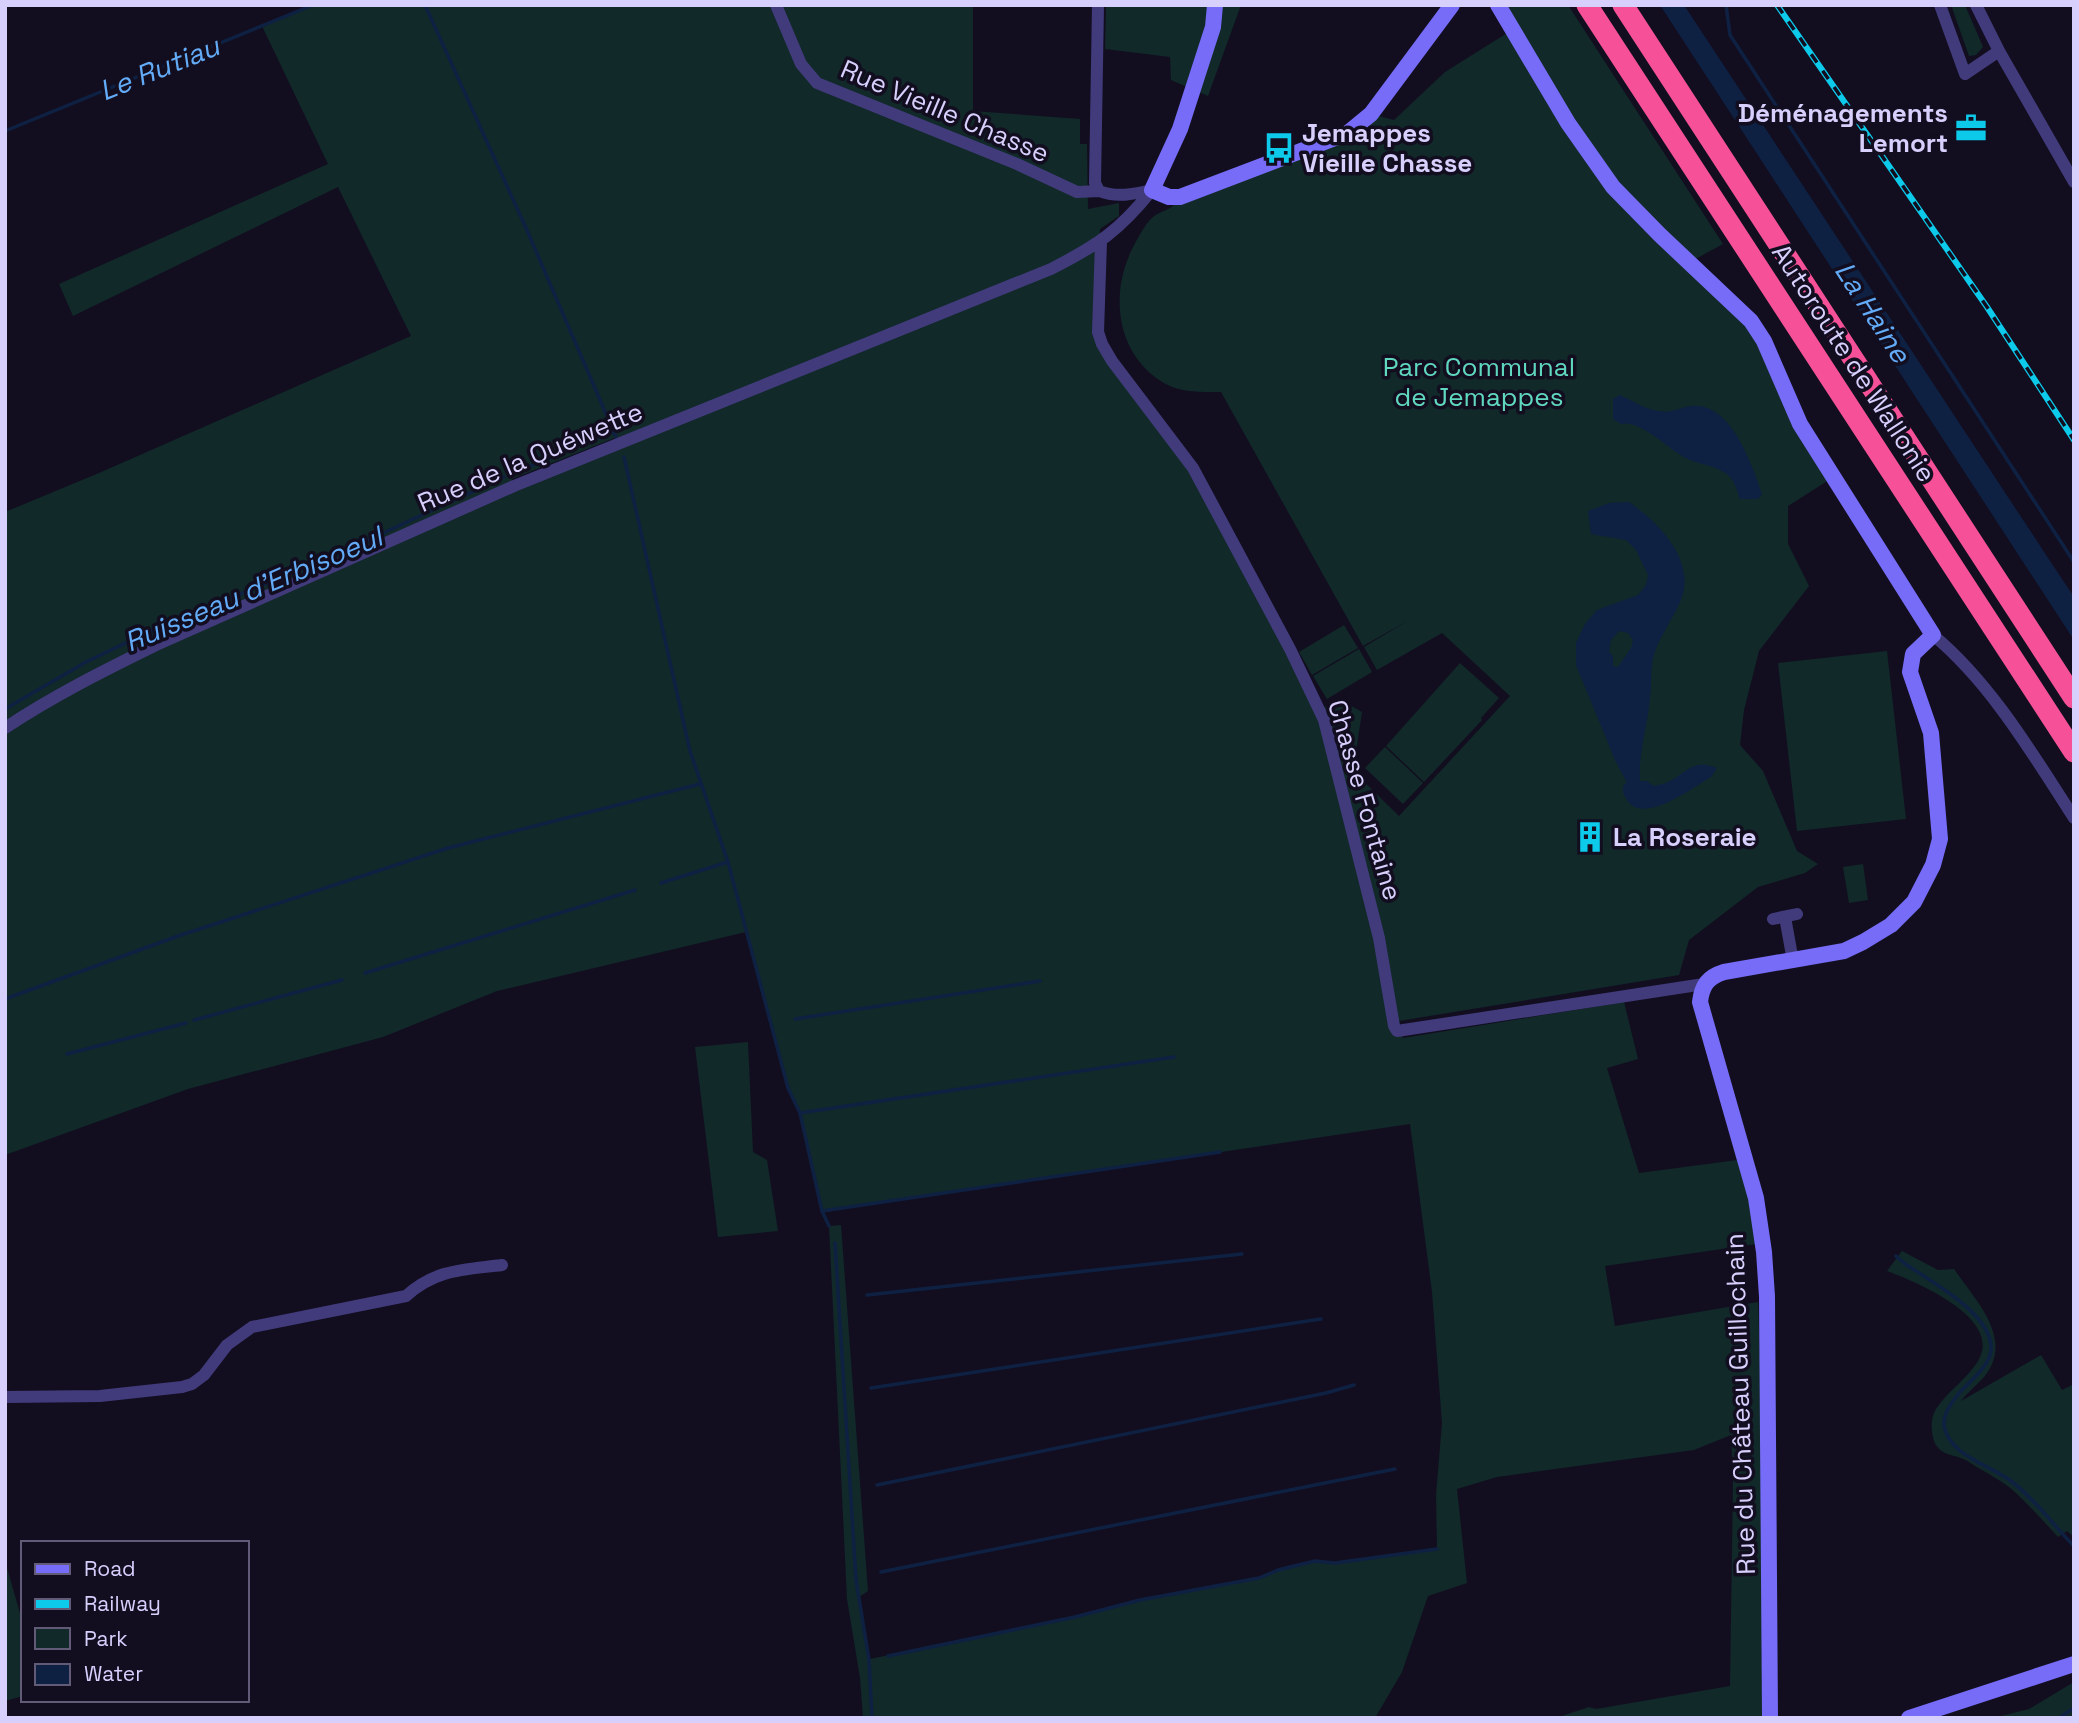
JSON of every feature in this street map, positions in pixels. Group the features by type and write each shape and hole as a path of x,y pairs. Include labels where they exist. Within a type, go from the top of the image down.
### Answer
{"highway":[{"name":"Autoroute de Wallonie","path":"1587,5 2074,752"},
{"name":"Autoroute de Wallonie","path":"1623,5 2074,698"}],"street":[{"name":"Rue Vieille Chasse","path":"776,5 801,64 817,83 1017,164 1077,192 1099,191 1111,196 1152,190"},
{"path":"1098,5 1095,183 1099,191"},
{"path":"1215,5 1213,27 1181,129 1152,190 1170,197 1180,198 1348,133 1371,114 1452,5"},
{"path":"1498,5 1568,123 1613,187 1751,321 1769,352 1800,425 1933,635 1960,660 1986,691 2074,818"},
{"path":"1940,5 1965,74 1999,51"},
{"path":"1976,5 1999,51 2074,182"},
{"name":"Rue de la Quéwette","path":"5,728 102,671 156,645 514,486 1024,281 1101,242 1124,222 1152,190"},
{"name":"Chasse Fontaine","path":"1101,242 1098,332 1102,344 1193,468 1290,649 1324,720 1379,937 1397,1031 1704,984"},
{"path":"1704,984 1724,972 1844,951 1891,925 1914,902 1933,865 1940,839 1933,745 1928,721 1910,672 1913,654 1933,635"},
{"path":"1785,917 1793,961"},
{"name":"Rue du Château Guillochain","path":"1704,984 1700,1002 1756,1198 1764,1252 1767,1296 1770,1718"},
{"path":"5,1397 100,1396 182,1387 192,1384 204,1375 227,1345 252,1328 406,1296 421,1282 444,1272 502,1265"},
{"path":"1909,1718 2074,1664"}],"green space":[{"name":"Parc Communal de Jemappes","path":"313,5 973,5 973,111 1080,119 1080,144 1087,144 1088,209 1119,203 1119,216 1100,229 1098,332 1173,441 1319,708 1346,703 1362,712 1353,771 1399,816 1510,696 1442,633 1377,670 1364,647 1409,620 1363,646 1221,392 1177,389 1149,372 1137,359 1122,327 1120,291 1123,273 1148,222 1174,205 1180,197 1371,114 1394,120 1445,72 1512,30 1498,5 1568,5 1723,244 1690,262 1610,187 1749,322 1832,478 1788,506 1788,544 1809,586 1759,651 1744,710 1740,745 1763,771 1797,851 1818,864 1805,873 1758,887 1689,940 1679,975 1399,1021 1403,1038 1624,1002 1638,1059 1607,1068 1639,1173 1745,1159 1763,1243 1605,1266 1615,1326 1758,1302 1764,1479 1763,1718 1556,1718 1589,1707 1596,1709 1730,1686 1733,1480 1731,1435 1694,1450 1497,1477 1457,1489 1467,1583 1428,1596 1402,1672 1375,1718 863,1718 860,1678 847,1599 829,1226 841,1225 868,1591 859,1597 870,1659 1075,1617 1140,1600 1259,1578 1278,1570 1315,1561 1335,1563 1437,1549 1436,1495 1442,1423 1432,1292 1410,1124 822,1211 800,1113 788,1088 746,932 497,991 383,1037 188,1089 5,1155 5,512 411,336 338,187 73,316 59,284 328,164 262,26","holes":["617,437 619,443 513,486 512,479"]},
{"path":"1106,5 1241,5 1208,96 1171,80 1170,57 1105,49"},
{"path":"1951,5 1965,5 1983,47 1976,55 1969,56"},
{"path":"1344,625 1358,648 1312,675 1299,652"},
{"path":"1359,649 1372,672 1327,699 1313,676"},
{"path":"1887,651 1906,819 1797,831 1778,663"},
{"path":"1460,663 1499,698 1424,782 1386,746"},
{"path":"1385,747 1423,783 1403,804 1365,768"},
{"path":"1863,864 1868,900 1849,903 1843,867"},
{"path":"748,1042 753,1152 767,1160 778,1231 718,1237 695,1047"},
{"path":"1902,1251 1938,1270 1954,1269 1989,1321 1994,1335 1993,1363 1984,1377 1961,1401 2041,1355 2062,1390 2074,1384 2074,1537 2067,1531 2058,1537 2012,1489 1964,1459 1945,1453 1937,1446 1932,1429 1934,1413 1973,1368 1983,1345 1979,1330 1953,1304 1887,1271"},
{"path":"5,1561 21,1617 21,1697 5,1701"},
{"path":"2074,1682 2074,1718 1993,1718 2029,1709"}],"water":[{"name":"La Haine","path":"1660,5 1684,5 2074,597 2074,640"},
{"path":"1620,395 1657,411 1692,406 1706,407 1718,414 1729,424 1746,452 1762,494 1758,499 1740,499 1736,486 1723,471 1687,459 1644,430 1613,419 1613,399"},
{"path":"1629,502 1652,521 1672,545 1684,572 1680,602 1654,654 1640,760 1640,781 1647,781 1654,786 1673,780 1698,765 1717,768 1711,777 1681,796 1644,809 1634,807 1625,796 1623,786 1627,783 1576,665 1576,643 1585,624 1597,610 1638,595 1646,585 1648,575 1636,550 1626,540 1591,534 1588,511 1609,503","holes":["1619,631 1628,633 1633,640 1631,648 1618,667 1613,666 1613,656 1609,652 1611,640"]}],"waterway":[{"name":"Le Rutiau","path":"5,131 313,5"},
{"path":"425,5 526,228 616,437"},
{"path":"1726,5 1730,35 2074,562"},
{"name":"Ruisseau d'Erbisoeul","path":"516,472 614,431"},
{"path":"624,457 690,751 728,862 788,1088 800,1113 822,1211 829,1226"},
{"name":"Ruisseau d'Erbisoeul","path":"5,709 86,662 157,628 338,554 504,477"},
{"path":"5,999 178,936 448,848 700,784"},
{"path":"661,883 728,862"},
{"path":"365,973 635,890"},
{"path":"194,1020 342,980"},
{"path":"795,1019 1040,981"},
{"path":"67,1054 186,1023"},
{"path":"800,1113 1174,1057"},
{"path":"822,1211 1220,1152"},
{"path":"835,1243 856,1580 869,1660 872,1718"},
{"path":"867,1295 1242,1254"},
{"path":"1896,1256 1971,1311 1989,1337 1991,1350 1987,1362 1960,1392 1947,1412 1944,1421 1947,1435 1961,1452 2020,1488 2074,1546"},
{"path":"871,1388 1321,1319"},
{"path":"877,1485 1354,1385"},
{"path":"881,1572 1395,1469"},
{"path":"888,1656 1075,1617 1140,1600 1259,1578 1278,1570 1315,1561 1335,1563 1437,1549"},
{"path":"2059,1718 2074,1708"}],"railway":[{"path":"1777,5 1987,307 2074,440"}],"place":[{"name":"Déménagements Lemort","path":"1971,128"},
{"name":"Jemappes Vieille Chasse","path":"1279,148"},
{"name":"La Roseraie","path":"1590,837"}]}
